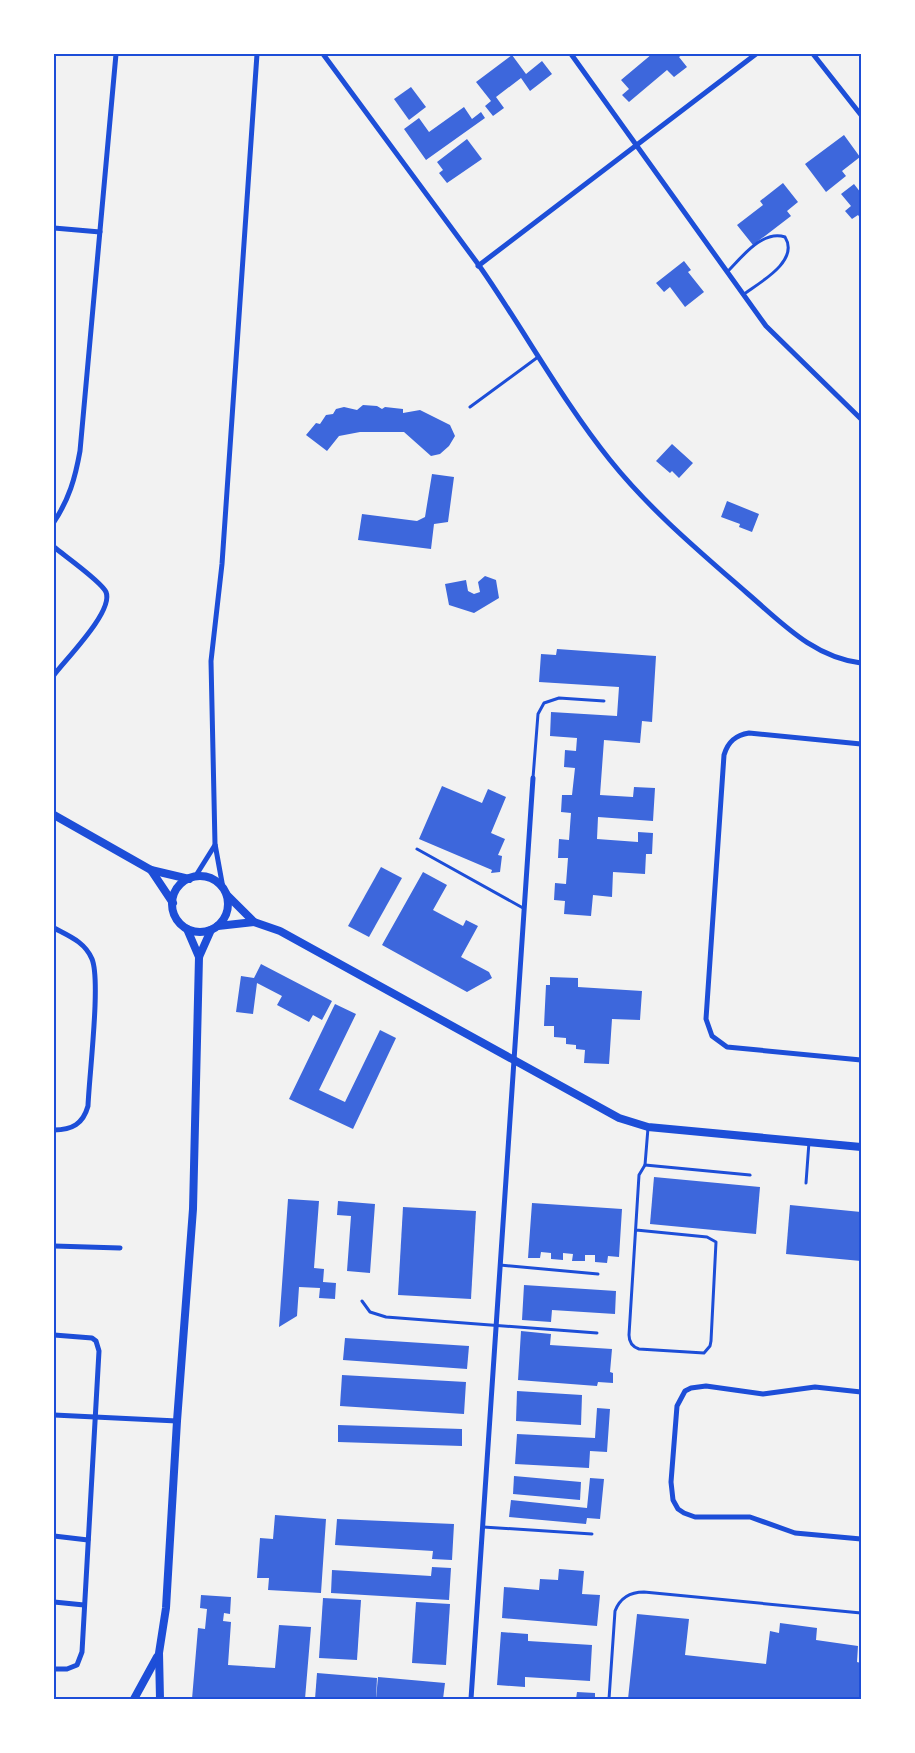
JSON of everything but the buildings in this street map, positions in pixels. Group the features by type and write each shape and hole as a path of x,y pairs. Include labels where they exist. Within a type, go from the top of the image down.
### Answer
{"street":[{"path":"54,522 67,503 75,483 80,451 116,54"},
{"path":"218,926 227,912 225,892 215,844 211,661 222,564 257,54"},
{"path":"323,54 478,266 609,459 657,513 795,635 815,648 837,658 861,663"},
{"path":"571,54 774,335 861,419"},
{"path":"478,266 638,146 756,54"},
{"path":"813,54 861,115"},
{"path":"54,228 100,232"},
{"path":"54,547 103,587 108,598 103,614 54,675"},
{"path":"861,744 749,732 736,736 728,745 724,755 706,1019 712,1036 727,1047 861,1060"},
{"path":"471,1699 533,778"},
{"path":"54,815 151,870 192,878 209,878 254,922"},
{"path":"172,902 178,888 192,878 215,844"},
{"path":"151,870 172,902 176,918 187,929 199,957"},
{"path":"187,929 202,932 218,926 254,922 280,931 619,1118 648,1127 861,1147"},
{"path":"54,928 75,939 84,947 92,958 96,980 88,1106 85,1116 76,1126 54,1130"},
{"path":"160,1699 159,1653 166,1608 177,1421 193,1209 199,957 210,930"},
{"path":"54,1246 120,1248"},
{"path":"54,1336 84,1337 96,1342 99,1351 80,1659 72,1667 54,1669"},
{"path":"861,1392 806,1387 763,1394 706,1386 684,1391 677,1406 671,1482 673,1500 678,1509 684,1514 750,1517 796,1533 861,1539"},
{"path":"54,1415 177,1421"},
{"path":"54,1536 88,1540"},
{"path":"54,1602 84,1605"},
{"path":"134,1699 159,1653"}],"lane":[{"path":"728,271 752,248 766,239 777,236 785,237 789,246 786,258 744,294"},
{"path":"470,407 540,356"},
{"path":"533,778 538,714 544,703 559,698 604,702"},
{"path":"417,849 524,909"},
{"path":"636,1230 707,1236 716,1242 711,1341 704,1353 639,1349 630,1342 636,1230 639,1175 645,1165 648,1127"},
{"path":"806,1183 810,1142"},
{"path":"645,1165 750,1175"},
{"path":"500,1265 598,1274"},
{"path":"362,1301 370,1312 386,1317 597,1333"},
{"path":"482,1527 592,1534"},
{"path":"609,1699 614,1617 620,1601 630,1594 644,1592 861,1613"}]}
